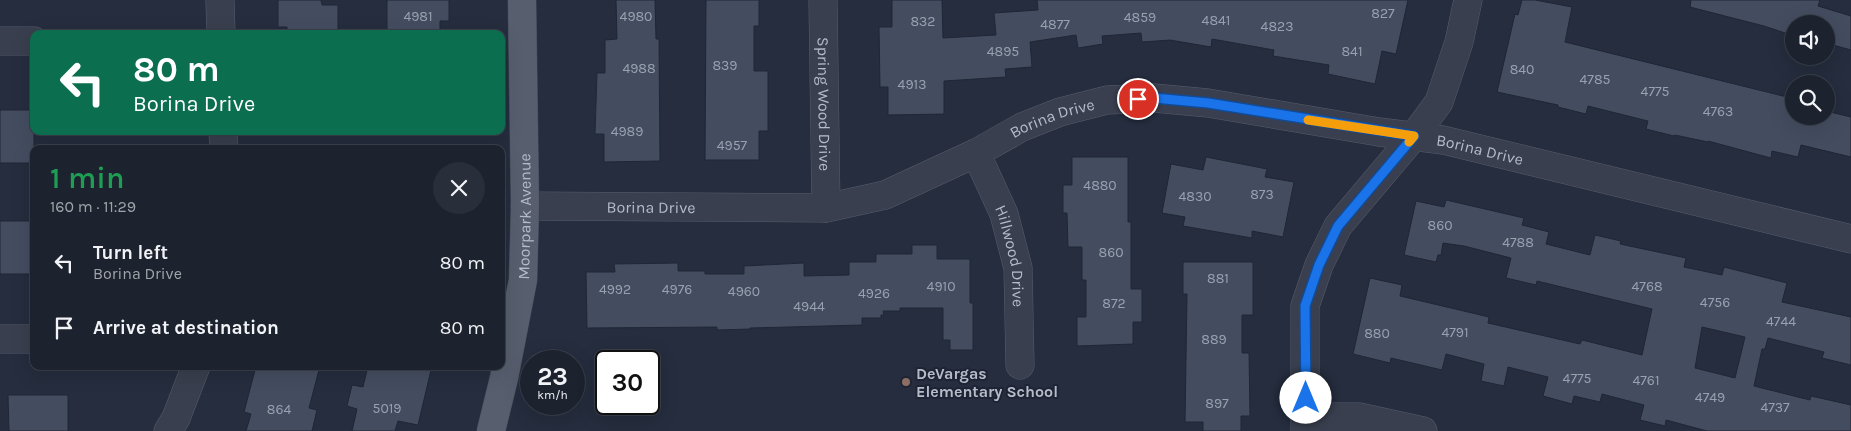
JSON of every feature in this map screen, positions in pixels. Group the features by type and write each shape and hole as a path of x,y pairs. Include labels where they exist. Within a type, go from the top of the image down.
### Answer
{"main road":[{"name":"Moorpark Avenue","path":"491,431 504,378 523,280 525,206 522,0"}],"street":[{"path":"220,0 221,30"},
{"name":"Spring Wood Drive","path":"823,0 826,208"},
{"path":"1423,431 1359,418 1306,424 1305,306 1319,265 1338,226 1414,136 1439,102 1459,42 1468,0"},
{"path":"0,41 30,41"},
{"name":"Borina Drive","path":"525,206 826,208 885,194 976,153 1022,127 1060,112 1107,100 1154,98 1208,103 1443,140 1851,239"},
{"name":"Hillwood Drive","path":"976,153 1004,214 1018,268 1020,365"},
{"path":"0,339 30,339"},
{"path":"168,431 176,418 194,370"}],"building":[{"path":"278,0 321,0 322,5 338,5 338,30 287,30 287,27 278,27"},
{"path":"387,0 449,0 449,21 440,21 440,30 387,30"},
{"path":"616,0 655,0 656,39 659,39 660,161 604,162 604,134 595,134 597,73 605,73 605,40 617,39"},
{"path":"706,0 759,0 759,26 754,26 754,71 768,71 768,131 759,131 759,160 705,160"},
{"path":"892,0 942,0 943,38 996,35 994,13 1038,10 1037,0 1408,0 1396,54 1382,51 1375,84 1328,74 1329,65 1273,56 1274,50 1212,39 1211,47 1170,40 1142,42 1141,33 1102,36 1103,44 1078,48 1076,35 1030,42 1032,67 1005,69 1006,77 944,81 944,114 888,115 888,87 880,87 879,27 892,27"},
{"path":"1522,0 1535,0 1572,7 1565,42 1785,97 1785,125 1835,125 1835,113 1851,117 1851,157 1801,145 1798,157 1772,151 1771,158 1708,141 1674,136 1646,129 1648,121 1588,106 1586,114 1558,107 1558,105 1497,92 1515,14 1518,15"},
{"path":"1691,0 1820,0 1818,6 1851,16 1851,50 1835,46 1835,15 1785,15 1785,33 1690,7"},
{"path":"0,110 30,110 30,135 34,135 34,145 30,145 30,163 0,163"},
{"path":"1072,157 1128,157 1128,222 1131,222 1131,289 1142,289 1142,322 1133,322 1133,344 1077,346 1077,317 1086,317 1086,280 1082,280 1082,247 1068,247 1067,213 1063,213 1063,185 1072,185"},
{"path":"1206,157 1267,169 1265,177 1294,182 1283,237 1252,231 1252,238 1183,226 1185,217 1162,213 1171,164 1203,170"},
{"path":"1446,200 1524,218 1522,225 1549,232 1546,244 1590,255 1595,235 1621,241 1620,244 1686,258 1684,267 1722,275 1724,267 1787,283 1782,302 1851,317 1851,365 1822,358 1824,352 1768,338 1765,349 1762,349 1754,386 1810,400 1811,396 1851,405 1851,431 1707,431 1666,420 1665,426 1640,420 1644,405 1602,394 1600,402 1574,396 1572,404 1543,396 1548,377 1508,367 1504,386 1481,381 1484,364 1446,354 1442,370 1391,358 1390,363 1353,354 1370,278 1402,285 1400,296 1489,317 1488,323 1580,344 1582,340 1642,355 1652,309 1537,281 1536,285 1506,278 1511,258 1464,246 1443,243 1441,255 1438,255 1436,262 1404,255 1416,201 1444,207","holes":["1702,327 1745,337 1735,378 1695,368"]},
{"path":"0,221 30,221 30,274 0,274"},
{"path":"912,245 937,245 937,259 970,259 970,303 973,303 973,350 950,350 950,340 943,340 943,308 900,308 900,311 883,311 884,315 881,315 881,318 862,318 862,325 717,330 717,327 587,328 586,272 615,272 614,264 678,263 678,271 705,271 705,274 744,274 744,266 804,263 804,276 849,275 849,262 876,262 876,254 912,254"},
{"path":"1183,262 1253,262 1253,315 1242,315 1242,353 1249,353 1250,416 1241,416 1241,431 1203,431 1203,422 1185,422 1187,294 1183,294"},
{"path":"255,370 319,370 309,408 317,410 312,431 246,431 251,414 244,412"},
{"path":"367,370 431,370 418,425 398,421 395,431 352,431 357,409 347,406 352,385 363,387"},
{"path":"8,395 68,395 68,431 9,431"}],"slow traffic":[{"path":"1308,120 1414,136 1409,142"}],"place":[{"name":"DeVargas Elementary School","path":"906,382"}],"route":[{"path":"1138,99 1154,98 1208,103 1379,132 1414,136 1338,226 1319,265 1305,306 1306,398"}]}
